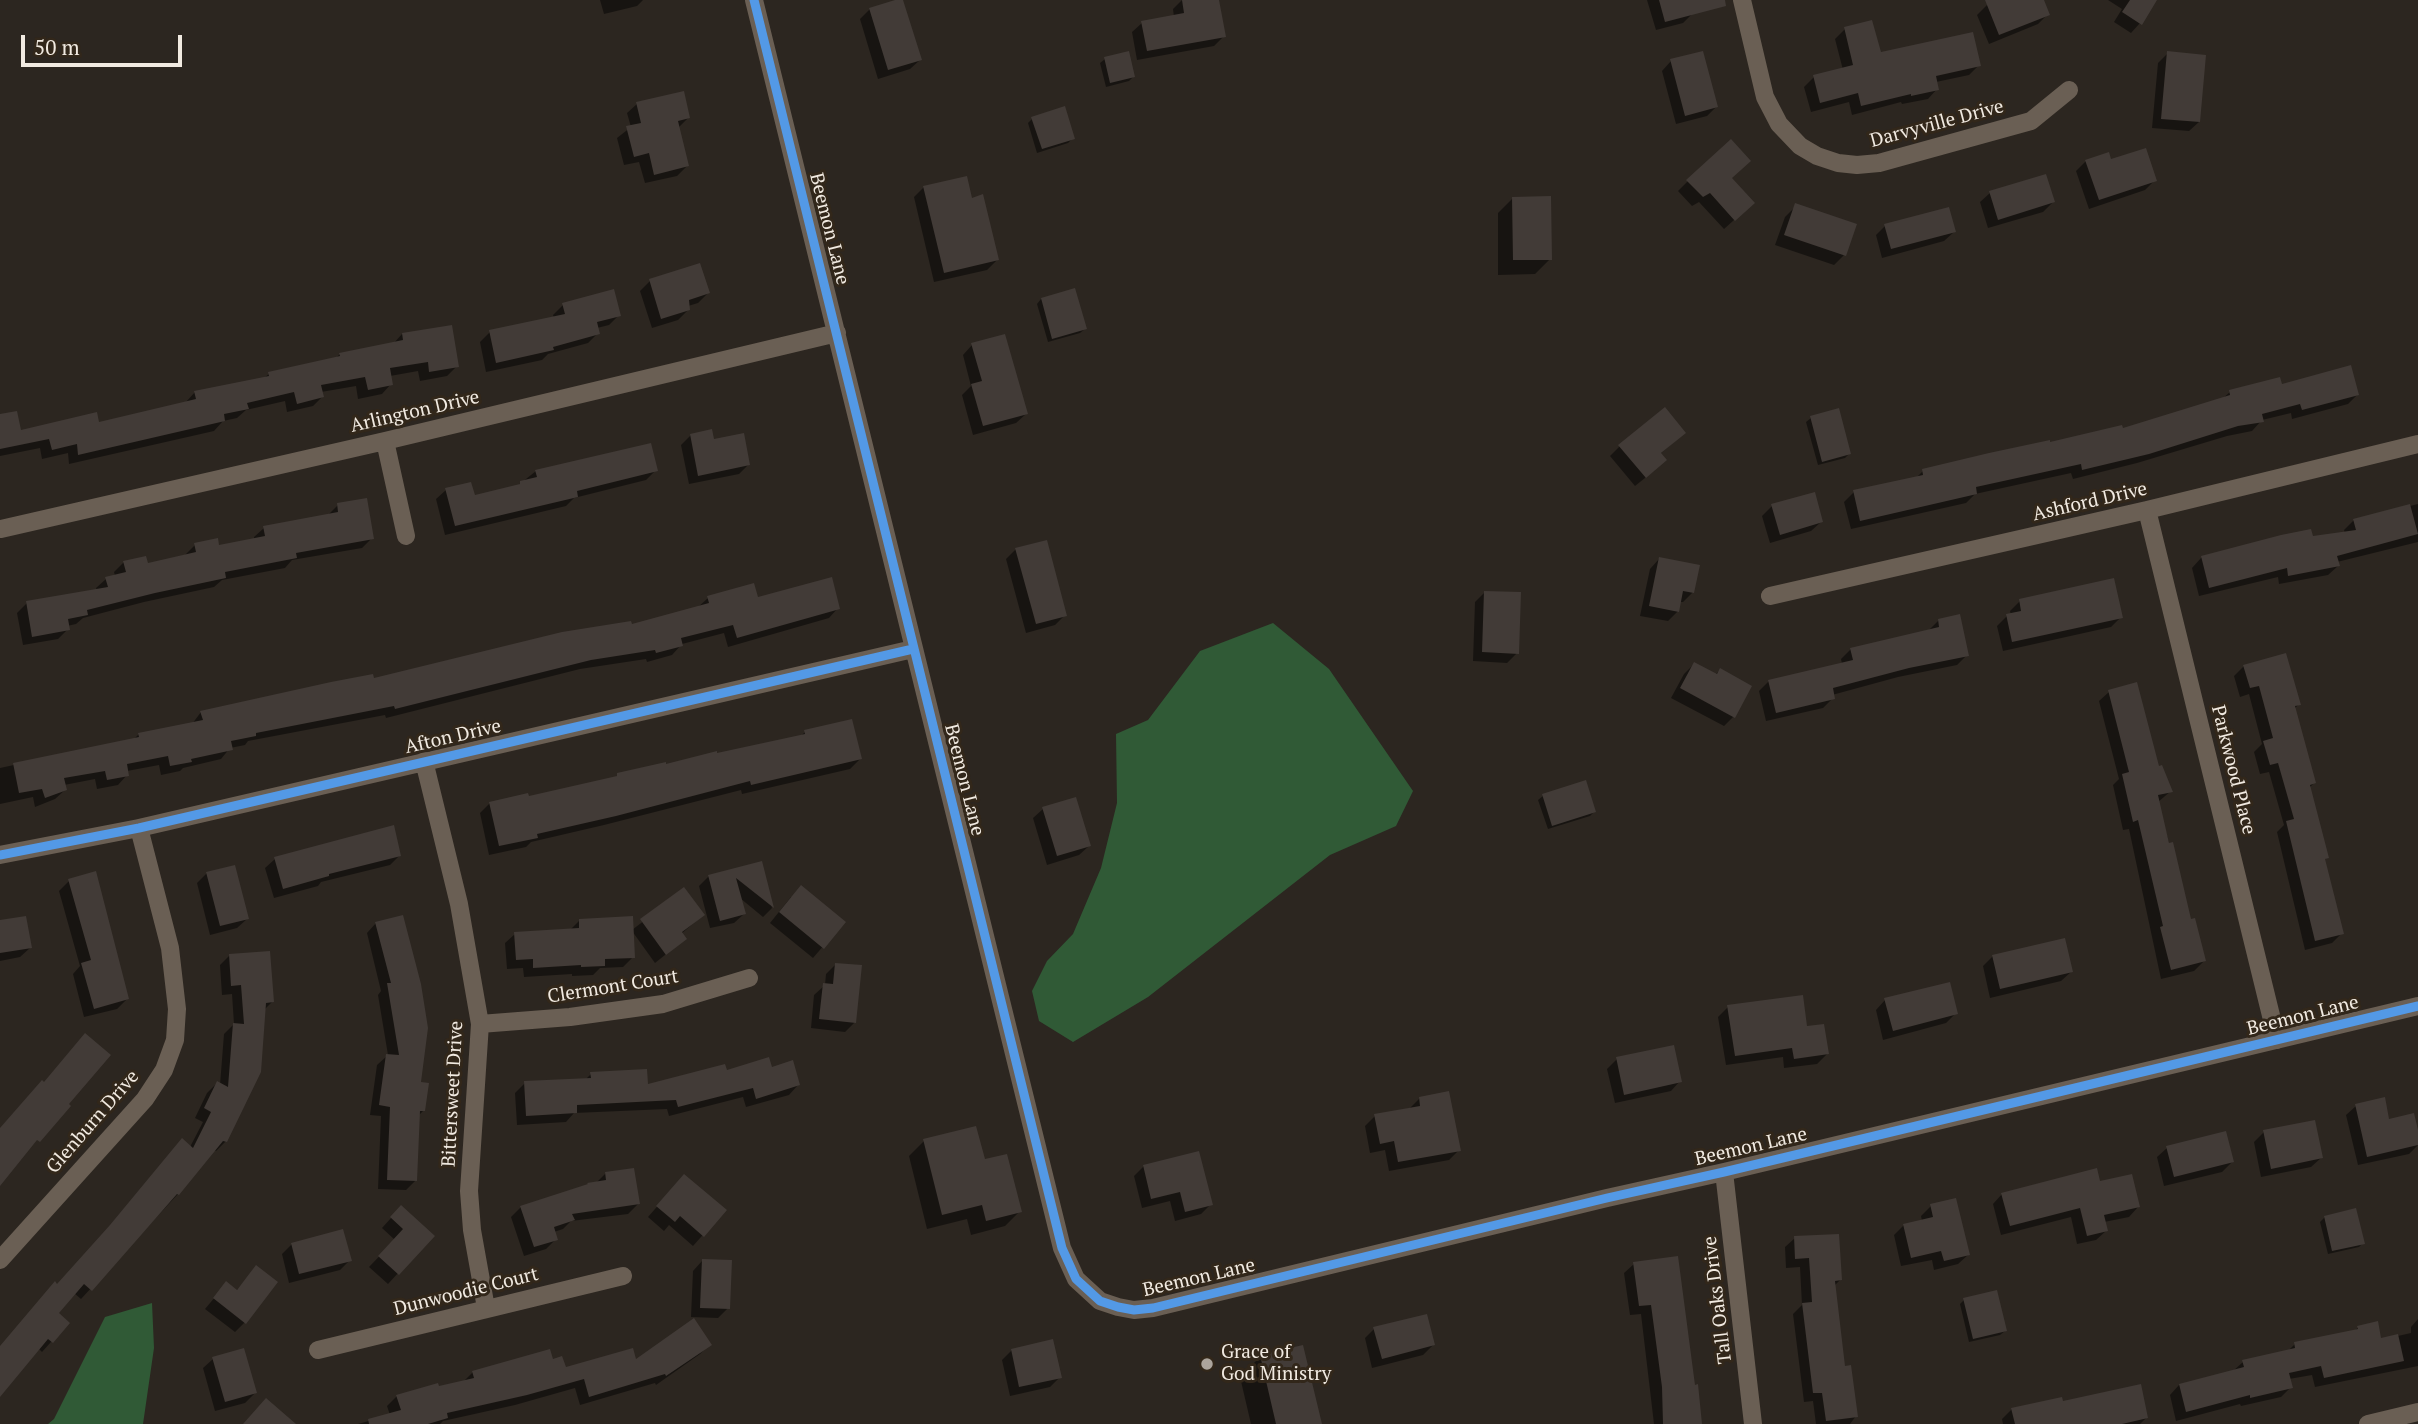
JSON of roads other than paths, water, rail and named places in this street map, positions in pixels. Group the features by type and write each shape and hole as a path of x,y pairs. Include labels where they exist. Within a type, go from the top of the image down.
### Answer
{"street":[{"name":"Beemon Lane","path":"754,0 1062,1248 1076,1279 1100,1301 1134,1310 1153,1308 2418,1006"},
{"name":"Darvyville Drive","path":"1742,0 1765,97 1779,124 1800,146 1817,156 1838,163 1879,163 2031,121 2069,90"},
{"name":"Arlington Drive","path":"1,528 385,441 837,333"},
{"path":"385,441 406,536"},
{"name":"Ashford Drive","path":"1770,596 2147,510 2418,444"},
{"name":"Parkwood Place","path":"2147,510 2277,1040"},
{"name":"Afton Drive","path":"0,855 139,828 914,649"},
{"name":"Bittersweet Drive","path":"424,761 459,904 480,1024 469,1191 472,1230 486,1308"},
{"name":"Glenburn Drive","path":"0,1260 145,1099 164,1070 175,1040 177,1009 170,948 139,828"},
{"name":"Clermont Court","path":"480,1024 570,1017 663,1004 749,978"},
{"name":"Tall Oaks Drive","path":"1724,1172 1754,1424"},
{"name":"Dunwoodie Court","path":"318,1350 624,1276"},
{"path":"2368,1424 2418,1412"}],"place":[{"name":"Grace of God Ministry","path":"1207,1364"}]}
